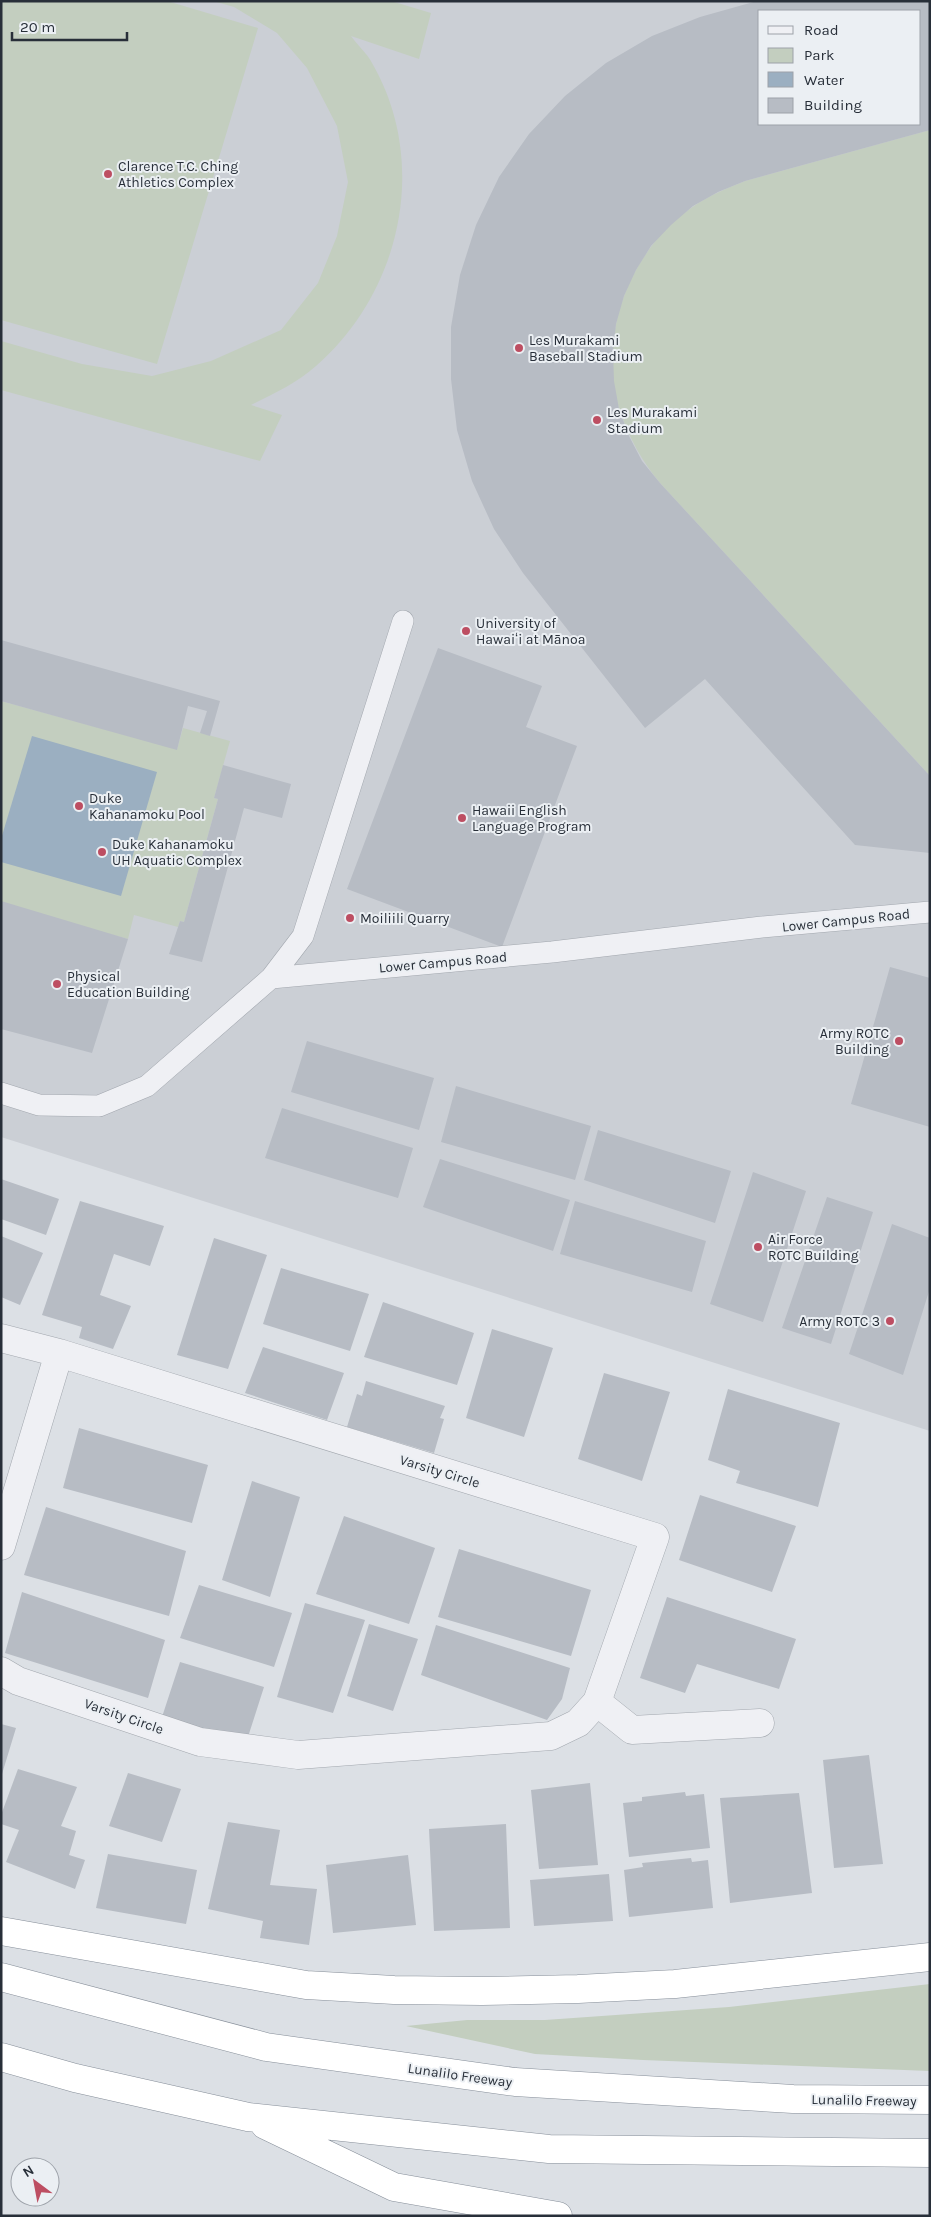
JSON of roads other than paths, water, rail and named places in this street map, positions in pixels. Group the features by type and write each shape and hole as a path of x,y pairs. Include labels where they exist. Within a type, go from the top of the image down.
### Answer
{"highway":[{"path":"1,1931 306,1985 394,1990 482,1992 675,1984 930,1957"},
{"name":"Lunalilo Freeway","path":"1,1977 266,2047 514,2082 793,2099 930,2100"},
{"path":"1,2058 75,2078 248,2117 549,2149 930,2153"},
{"path":"248,2117 394,2187 558,2216"}],"street":[{"name":"Varsity Circle","path":"1,1338 59,1353 655,1537 597,1702 578,1723 551,1736 298,1756 200,1742 18,1680 1,1671"},
{"path":"1,1546 59,1353"},
{"path":"597,1702 632,1730 760,1723"}],"lane":[{"path":"1,1093 39,1105 99,1106 147,1086 271,978 303,936 403,621"},
{"name":"Lower Campus Road","path":"271,978 552,952 762,928 930,912"}],"water":[{"name":"Duke Kahanamoku Pool","path":"32,736 157,772 121,896 1,862 1,839"}],"place":[{"name":"Clarence T.C. Ching Athletics Complex","path":"108,174"},
{"name":"Les Murakami Baseball Stadium","path":"519,348"},
{"name":"Les Murakami Stadium","path":"597,420"},
{"name":"University of Hawaiʻi at Mānoa","path":"466,631"},
{"name":"Duke Kahanamoku Pool","path":"79,806"},
{"name":"Hawaii English Language Program","path":"462,818"},
{"name":"Duke Kahanamoku UH Aquatic Complex","path":"102,852"},
{"name":"Moiliili Quarry","path":"350,918"},
{"name":"Physical Education Building","path":"57,984"},
{"name":"Army ROTC Building","path":"899,1041"},
{"name":"Air Force ROTC Building","path":"758,1247"},
{"name":"Army ROTC 3","path":"890,1321"}]}
